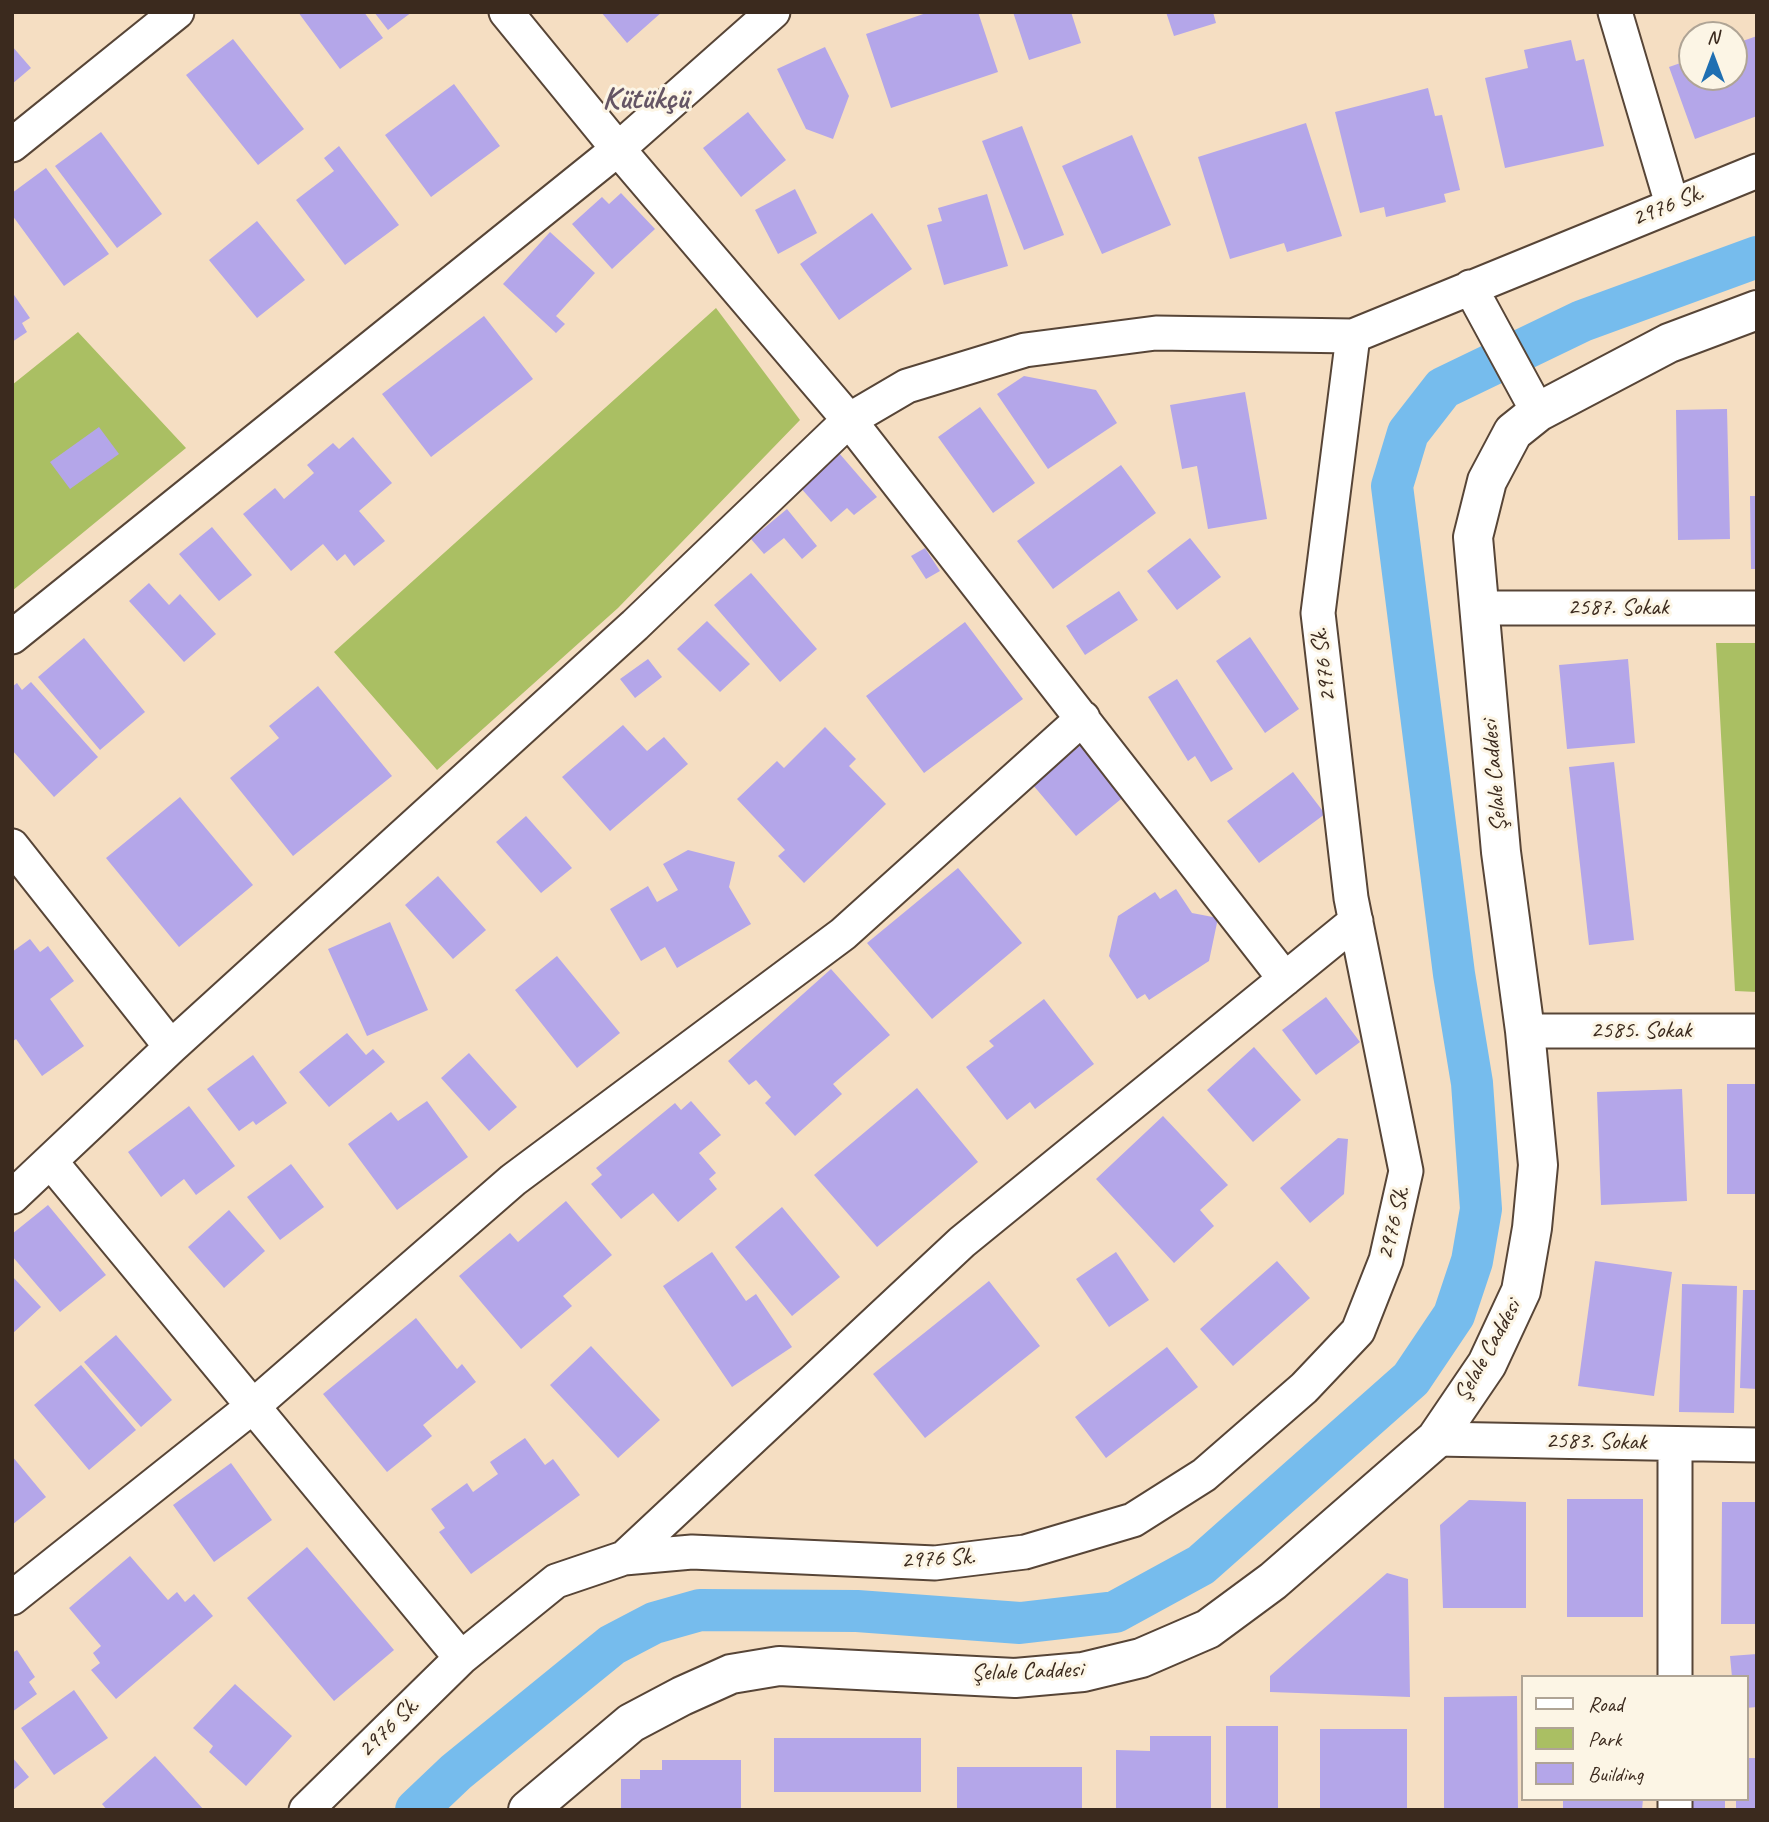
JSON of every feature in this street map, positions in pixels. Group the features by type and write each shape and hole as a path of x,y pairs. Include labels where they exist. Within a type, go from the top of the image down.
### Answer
{"street":[{"path":"12,145 177,12"},
{"path":"506,12 618,149 849,420 1285,979"},
{"path":"12,637 618,149 773,12"},
{"path":"1615,12 1672,204"},
{"name":"2976 Sk.","path":"306,1810 461,1658 556,1581 624,1558 692,1552 936,1563 1025,1552 1133,1520 1204,1475 1304,1388 1358,1331 1386,1260 1406,1171 1356,921 1318,613 1353,336 1477,301 1672,204 1757,172"},
{"path":"1477,301 1538,412"},
{"name":"Şelale Caddesi","path":"528,1810 631,1723 731,1674 779,1665 1015,1678 1083,1672 1141,1658 1208,1629 1273,1581 1436,1439 1487,1364 1521,1291 1532,1228 1538,1165 1525,1031 1502,852 1473,537 1487,481 1513,432 1538,412 1669,343 1757,310"},
{"path":"12,1197 171,1047 635,625 849,420 907,386 1025,350 1156,333 1353,336"},
{"name":"2587. Sokak","path":"1479,608 1757,608"},
{"path":"12,1598 252,1407 513,1180 843,934 1083,718"},
{"path":"12,846 171,1047"},
{"path":"624,1558 962,1242 1356,921"},
{"name":"2585. Sokak","path":"1525,1031 1757,1031"},
{"path":"51,1162 461,1658"},
{"name":"2583. Sokak","path":"1436,1439 1757,1445"},
{"path":"1675,1444 1675,1675"}],"green space":[{"path":"716,308 800,420 618,608 437,770 334,652"},
{"path":"78,332 186,448 12,591 12,385"},
{"path":"1716,643 1757,643 1757,992 1735,991"}],"building":[{"path":"298,12 364,12 383,38 340,69"},
{"path":"374,12 412,12 388,30"},
{"path":"601,12 662,12 627,43"},
{"path":"929,12 978,12 998,72 891,108 866,34"},
{"path":"1013,12 1071,12 1081,43 1029,60"},
{"path":"1166,12 1213,12 1216,23 1174,36"},
{"path":"1757,36 1757,116 1695,139 1669,67 1678,64 1678,91 1748,91 1748,39"},
{"path":"233,39 304,129 258,165 186,75"},
{"path":"1571,40 1576,61 1584,59 1604,146 1505,168 1485,78 1528,68 1524,50"},
{"path":"12,46 31,68 12,84"},
{"path":"825,47 849,96 833,139 806,129 777,69"},
{"path":"454,84 500,146 431,197 385,135"},
{"path":"1428,88 1435,116 1442,115 1460,190 1444,194 1446,202 1386,217 1384,207 1360,213 1335,112"},
{"path":"748,112 786,160 741,197 703,148"},
{"path":"1306,123 1342,236 1287,252 1284,243 1230,259 1198,157"},
{"path":"1022,126 1064,235 1024,250 982,141"},
{"path":"101,132 162,214 117,248 55,166"},
{"path":"1132,135 1171,225 1102,254 1062,166"},
{"path":"339,146 399,225 345,265 296,200 334,171 324,158"},
{"path":"46,168 109,254 64,286 12,215 12,193"},
{"path":"795,189 817,233 778,254 755,210"},
{"path":"621,193 655,229 612,269 572,224 602,197 609,204"},
{"path":"987,194 1008,266 944,285 927,225 942,221 938,208"},
{"path":"872,213 912,269 839,320 800,264"},
{"path":"257,221 305,280 257,318 209,260"},
{"path":"550,232 595,273 556,316 565,324 556,333 503,284"},
{"path":"12,292 30,318 22,323 27,332 12,342"},
{"path":"484,316 533,379 431,457 382,394"},
{"path":"1024,376 1096,390 1117,423 1048,469 997,394"},
{"path":"1245,392 1267,519 1208,529 1197,466 1182,469 1170,405"},
{"path":"980,407 1035,483 993,513 938,437"},
{"path":"1727,409 1730,539 1678,540 1676,410"},
{"path":"99,427 119,454 70,489 50,462"},
{"path":"353,437 392,483 359,511 385,541 354,566 345,554 337,561 323,544 291,571 243,514 275,488 284,499 314,473 307,465 333,443 339,449"},
{"path":"839,453 877,497 854,515 847,508 831,522 799,486"},
{"path":"1121,465 1156,513 1053,589 1017,541"},
{"path":"1750,496 1757,496 1757,569 1751,569"},
{"path":"787,509 817,546 802,559 784,538 764,554 751,539"},
{"path":"212,527 252,575 219,601 179,554"},
{"path":"1190,538 1221,577 1177,610 1147,571"},
{"path":"925,548 940,571 926,579 911,556"},
{"path":"751,573 817,649 780,682 714,605"},
{"path":"149,583 169,605 180,594 216,634 184,662 129,601"},
{"path":"1119,591 1138,620 1085,655 1066,626"},
{"path":"707,621 750,664 720,692 677,649"},
{"path":"965,622 1023,699 924,773 866,696"},
{"path":"1250,637 1299,709 1265,733 1216,661"},
{"path":"84,638 145,712 100,750 38,677"},
{"path":"648,659 662,677 635,698 620,679"},
{"path":"1628,659 1635,743 1567,749 1559,665"},
{"path":"1177,679 1233,769 1211,782 1195,756 1188,761 1148,697"},
{"path":"31,682 98,757 54,797 12,750 12,687 17,683 22,690"},
{"path":"318,686 392,776 293,856 230,778 279,738 269,726"},
{"path":"623,725 647,751 664,737 688,764 610,831 562,777"},
{"path":"825,727 856,759 849,766 886,804 804,883 778,856 785,850 737,799 777,761 784,768"},
{"path":"1083,743 1126,795 1076,836 1033,785"},
{"path":"1614,762 1634,940 1589,945 1569,767"},
{"path":"1293,772 1325,814 1259,863 1227,821"},
{"path":"180,797 253,885 179,947 106,858"},
{"path":"526,816 572,868 541,893 496,842"},
{"path":"688,850 735,862 729,887 751,924 677,968 665,947 641,961 610,909 648,886 657,902 678,890 663,864"},
{"path":"958,868 1022,943 932,1019 867,943"},
{"path":"438,876 486,930 453,959 405,905"},
{"path":"1176,889 1192,913 1218,918 1209,961 1149,1000 1145,994 1137,999 1109,956 1118,916 1155,892 1160,899"},
{"path":"390,922 428,1010 367,1036 328,949"},
{"path":"30,939 40,952 48,946 74,981 50,999 84,1046 42,1076 16,1039 12,1042 12,952"},
{"path":"557,956 620,1033 577,1068 515,990"},
{"path":"831,969 890,1035 833,1084 842,1094 795,1136 765,1103 771,1097 756,1080 749,1085 728,1061"},
{"path":"1326,997 1360,1042 1316,1075 1282,1030"},
{"path":"1044,999 1094,1064 1035,1109 1030,1102 1007,1120 966,1067 994,1046 989,1041"},
{"path":"347,1033 366,1055 373,1049 385,1062 329,1107 299,1072"},
{"path":"1254,1047 1301,1100 1253,1142 1207,1090"},
{"path":"469,1053 517,1107 489,1131 441,1078"},
{"path":"253,1055 287,1103 256,1125 253,1121 239,1131 207,1089"},
{"path":"1727,1084 1757,1084 1757,1194 1727,1194"},
{"path":"917,1088 978,1162 877,1247 814,1175"},
{"path":"1682,1089 1687,1201 1601,1205 1597,1092"},
{"path":"427,1101 468,1157 397,1210 348,1144 391,1112 398,1121"},
{"path":"691,1101 721,1135 699,1153 716,1173 709,1179 717,1189 678,1222 653,1193 621,1219 591,1184 602,1175 596,1168 675,1103 681,1110"},
{"path":"189,1106 235,1166 196,1195 184,1179 161,1197 128,1152"},
{"path":"1163,1116 1228,1185 1200,1210 1214,1226 1174,1263 1096,1179"},
{"path":"1338,1138 1348,1139 1344,1194 1310,1223 1280,1188"},
{"path":"291,1164 324,1207 280,1240 247,1197"},
{"path":"566,1201 612,1255 563,1296 572,1306 521,1349 459,1276 510,1233 518,1242"},
{"path":"48,1205 106,1275 60,1312 12,1256 12,1234"},
{"path":"782,1207 840,1277 792,1316 735,1247"},
{"path":"229,1210 265,1251 224,1288 188,1247"},
{"path":"712,1252 746,1301 756,1294 792,1347 732,1387 663,1286"},
{"path":"1116,1252 1149,1300 1109,1327 1076,1279"},
{"path":"1277,1261 1310,1298 1233,1366 1200,1329"},
{"path":"1595,1261 1672,1272 1654,1396 1578,1386"},
{"path":"12,1276 41,1307 12,1334"},
{"path":"989,1281 1040,1346 925,1438 873,1374"},
{"path":"1682,1284 1737,1286 1734,1413 1679,1412"},
{"path":"1743,1290 1757,1290 1757,1389 1740,1388"},
{"path":"416,1318 457,1369 462,1364 476,1382 423,1425 432,1436 387,1472 323,1394"},
{"path":"116,1335 172,1400 141,1427 84,1362"},
{"path":"591,1346 660,1420 618,1458 550,1385"},
{"path":"1167,1347 1198,1387 1106,1458 1075,1417"},
{"path":"81,1365 136,1430 89,1470 34,1405"},
{"path":"525,1438 545,1465 553,1459 580,1495 471,1574 439,1532 445,1528 431,1509 467,1483 473,1492 498,1474 490,1462"},
{"path":"12,1456 46,1497 12,1525"},
{"path":"231,1463 272,1520 214,1562 173,1505"},
{"path":"1567,1499 1643,1499 1643,1617 1567,1617"},
{"path":"1469,1500 1526,1502 1526,1608 1443,1608 1440,1525"},
{"path":"1722,1502 1757,1502 1757,1624 1721,1624"},
{"path":"307,1547 394,1650 334,1701 247,1598"},
{"path":"130,1556 168,1600 177,1592 185,1602 194,1594 213,1616 116,1699 91,1670 100,1663 93,1653 101,1646 69,1608"},
{"path":"1387,1573 1408,1579 1410,1697 1270,1692 1270,1676"},
{"path":"17,1650 35,1677 29,1682 37,1694 12,1712 12,1653"},
{"path":"1757,1654 1757,1707 1748,1708 1748,1675 1732,1675 1730,1656"},
{"path":"235,1684 292,1736 246,1786 209,1752 213,1746 193,1728"},
{"path":"74,1690 108,1738 54,1775 21,1728"},
{"path":"1517,1696 1518,1810 1444,1810 1444,1697"},
{"path":"1226,1726 1278,1726 1278,1810 1226,1810"},
{"path":"1320,1729 1407,1729 1407,1810 1320,1810"},
{"path":"1150,1736 1211,1736 1211,1810 1116,1810 1116,1750 1150,1751"},
{"path":"774,1738 921,1738 921,1792 774,1792"},
{"path":"155,1756 204,1810 107,1810 102,1804"},
{"path":"12,1757 29,1777 12,1791"},
{"path":"1748,1758 1757,1758 1757,1809 1736,1809 1736,1801 1748,1801"},
{"path":"662,1760 741,1760 741,1810 621,1810 621,1779 640,1779 640,1770 662,1770"},
{"path":"957,1767 1082,1767 1082,1810 957,1810"},
{"path":"1563,1801 1643,1801 1642,1810 1563,1810"},
{"path":"1684,1801 1725,1801 1725,1810 1684,1810"}],"waterway":[{"path":"416,1810 456,1772 612,1645 654,1623 700,1610 857,1611 1020,1623 1115,1612 1201,1565 1411,1379 1454,1315 1472,1261 1481,1209 1472,1083 1454,974 1392,486 1408,433 1443,388 1582,321 1757,257"}],"district":[{"name":"Kütükçü","path":"645,100"}]}
